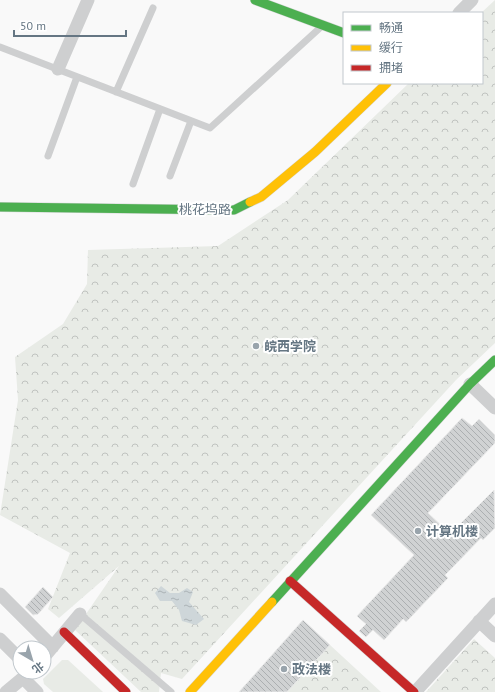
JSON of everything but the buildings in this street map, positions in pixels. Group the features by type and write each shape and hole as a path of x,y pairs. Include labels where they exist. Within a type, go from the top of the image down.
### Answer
{"street":[{"path":"58,69 88,0"},
{"path":"255,0 343,32"},
{"path":"460,12 472,0"},
{"name":"桃花坞路","path":"0,207 234,210 261,197 315,152 386,84"},
{"path":"190,692 470,384 495,360"},
{"path":"470,384 495,408"},
{"path":"290,581 415,692 495,604"},
{"path":"0,594 53,647 80,614"},
{"path":"479,621 495,636"},
{"path":"64,632 126,692"},
{"path":"0,639 12,651"},
{"path":"6,692 20,680"},
{"path":"29,680 37,692"}],"lane":[{"path":"116,92 153,8"},
{"path":"0,47 210,128 323,25"},
{"path":"48,156 77,76"},
{"path":"133,184 160,109"},
{"path":"170,176 191,121"},
{"path":"80,614 170,692"}],"green space":[{"name":"皖西学院","path":"495,0 495,343 456,380 182,679 161,673 159,692 141,692 75,630 119,566 59,618 48,609 70,553 0,515 18,400 15,357 63,324 87,284 88,250 218,246 288,200 408,84 483,84 482,12"},
{"path":"474,639 495,658 495,692 426,692"},
{"path":"330,645 381,692 287,692"},
{"path":"62,660 68,660 103,692 53,692 44,684 43,680 52,680 52,670"}],"water":[{"path":"161,586 170,593 179,593 187,588 193,592 189,602 204,619 196,625 182,621 179,610 172,601 160,601 155,593"}],"traffic: fast":[{"path":"255,0 343,33"},
{"path":"0,207 234,210 250,202"},
{"path":"272,602 470,384 495,360"}],"traffic: slow":[{"path":"250,202 261,197 315,152 386,84"},
{"path":"190,692 272,602"}],"traffic: jam":[{"path":"290,581 414,692"},
{"path":"64,632 126,692"}],"place":[{"name":"皖西学院","path":"256,346"},
{"name":"计算机楼","path":"418,531"},
{"name":"政法楼","path":"284,669"}]}
